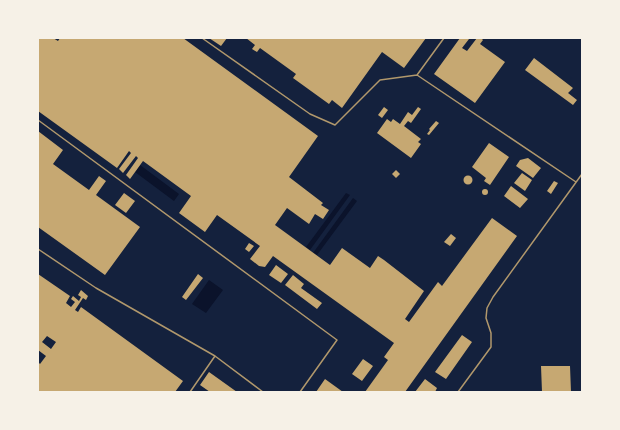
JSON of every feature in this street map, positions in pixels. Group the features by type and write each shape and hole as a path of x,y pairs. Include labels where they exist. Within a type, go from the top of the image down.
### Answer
{"lane":[{"path":"202,38 310,114 335,125 380,80 417,74 576,182"},
{"path":"417,74 444,38"},
{"path":"38,120 337,340 300,392"},
{"path":"458,392 491,347 491,333 486,318 487,308 582,174"},
{"path":"38,249 96,288 215,356 263,392"},
{"path":"190,392 215,356"}],"water":[{"path":"140,165 179,194 174,201 135,172"},
{"path":"346,193 350,195 310,250 306,247"},
{"path":"353,198 357,201 317,255 313,253"},
{"path":"209,280 223,290 206,313 192,304"}],"building":[{"path":"38,38 53,38 58,41 60,38 183,38 318,136 289,177 323,203 321,205 329,210 323,219 315,214 309,224 287,208 275,225 330,265 342,248 370,268 378,256 384,260 424,291 405,319 409,322 438,282 442,286 492,218 517,236 405,392 365,392 388,360 384,357 394,343 273,256 265,267 259,266 250,259 260,246 217,215 205,232 179,213 191,196 143,161 130,179 126,175 138,158 136,156 123,173 119,169 131,153 129,151 117,168 38,111"},
{"path":"209,38 227,38 221,46"},
{"path":"246,38 426,38 404,68 382,52 342,108 332,100 329,104 293,78 296,74 260,48 257,52 252,49 255,45"},
{"path":"460,38 469,39 462,48 467,51 477,38 481,38 483,40 480,44 505,62 475,103 434,74"},
{"path":"534,58 573,88 568,93 577,100 573,105 525,70"},
{"path":"384,107 388,110 382,118 378,115"},
{"path":"418,107 421,109 411,123 408,121 404,126 421,139 418,142 421,144 411,158 377,133 387,119 391,122 393,119 400,124 408,112 412,115"},
{"path":"436,121 439,123 429,135 427,134 430,130 429,129"},
{"path":"38,131 63,150 53,164 89,190 99,176 106,181 96,195 140,227 105,275 38,227"},
{"path":"489,143 509,157 490,185 484,181 486,178 472,167"},
{"path":"528,158 541,168 533,178 516,166 520,160"},
{"path":"396,170 400,174 396,178 392,174"},
{"path":"522,173 532,180 525,191 514,183"},
{"path":"466,176 470,176 472,180 470,184 466,184 464,182 464,178"},
{"path":"554,181 558,183 551,194 547,191"},
{"path":"511,186 528,199 520,208 504,196"},
{"path":"485,189 488,192 485,195 482,192"},
{"path":"124,193 135,201 126,213 115,205"},
{"path":"451,234 456,238 450,246 444,242"},
{"path":"249,243 254,246 249,252 245,249"},
{"path":"276,265 288,274 281,283 269,275"},
{"path":"38,274 70,296 66,303 71,307 75,302 71,299 73,296 79,301 81,297 78,295 81,290 88,296 86,300 83,298 75,310 78,312 81,307 183,381 175,392 38,392 38,362 40,364 46,356 38,350","holes":["47,336 56,342 51,349 42,342"]},
{"path":"198,274 203,278 186,300 182,297"},
{"path":"293,275 304,284 301,288 322,303 317,309 285,285"},
{"path":"462,335 472,342 446,379 435,372"},
{"path":"363,359 373,366 362,381 352,374"},
{"path":"541,366 570,366 571,392 542,392"},
{"path":"209,372 237,392 210,392 200,385"},
{"path":"325,379 343,392 316,392"},
{"path":"425,379 437,388 435,392 415,392"}]}
